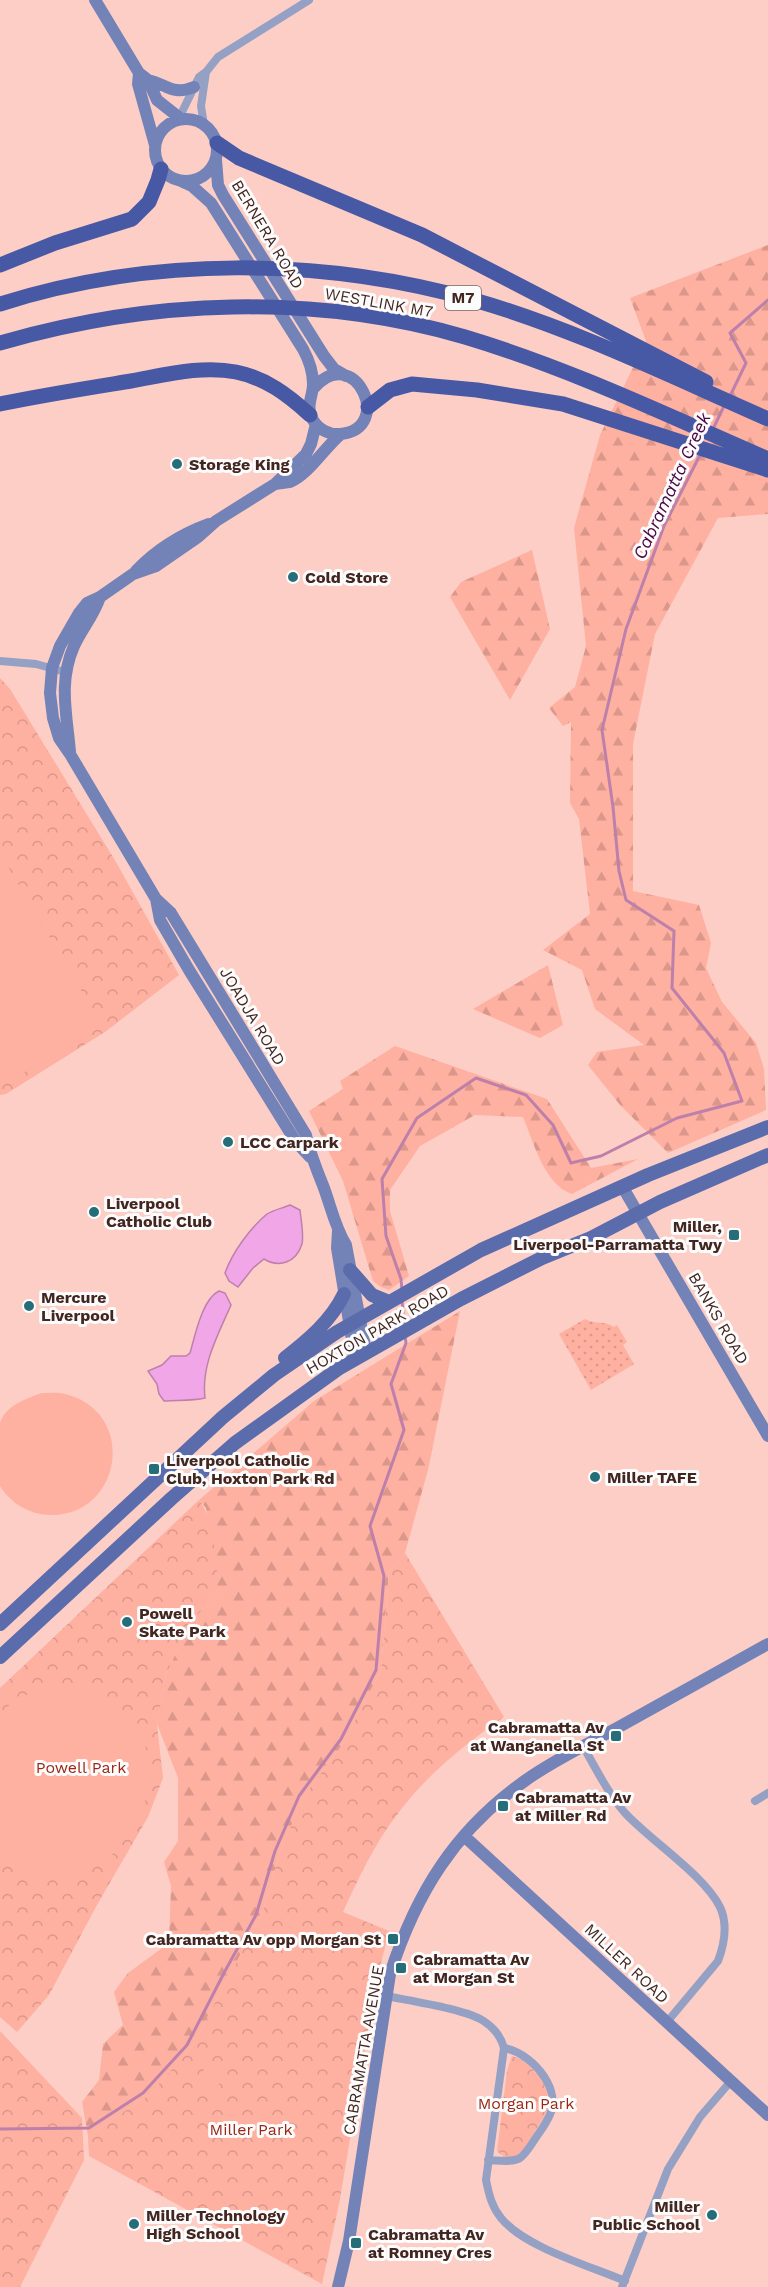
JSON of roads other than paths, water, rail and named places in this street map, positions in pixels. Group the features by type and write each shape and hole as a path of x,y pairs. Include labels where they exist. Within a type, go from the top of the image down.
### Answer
{"highway":[{"path":"217,143 239,158 422,235 768,417"},
{"path":"0,265 55,243 132,219 149,202 161,169"},
{"name":"WESTLINK M7","path":"0,304 57,288 103,280 213,268 280,269 330,273 426,288 523,316 768,417"},
{"name":"WESTLINK M7","path":"0,343 64,325 145,312 237,306 352,313 408,323 464,337 575,377 768,459"},
{"path":"2,404 189,372 224,369 253,376 273,385 313,419"},
{"path":"368,407 390,390 412,384 477,390 563,404 768,470"}],"main road":[{"path":"95,0 157,100 181,119"},
{"path":"143,77 175,91 194,87"},
{"path":"143,77 138,84 155,146"},
{"path":"181,119 190,119 204,125 212,133 217,143 216,160 206,174 190,182 166,175 154,154 155,146 164,128 181,119"},
{"name":"BERNERA ROAD","path":"216,160 218,185 235,216 324,356 334,369 347,376"},
{"name":"BERNERA ROAD","path":"181,181 192,186 211,203 303,349 313,375 313,389"},
{"path":"337,375 347,376 363,388 368,407 359,426 341,434 327,446 306,471 290,482 275,484 306,454 311,444 313,419 309,402 313,389 328,377 337,375"},
{"path":"313,419 327,432 341,434"},
{"name":"JOADJA ROAD","path":"275,484 216,521 191,530 149,557 133,574 100,597 87,603 60,646 52,668 50,693 58,738 70,754 156,899 171,913 306,1135 310,1157 324,1188 338,1231 346,1245 360,1355"},
{"name":"JOADJA ROAD","path":"70,754 64,712 65,672 74,645 95,612 100,597"},
{"name":"HOXTON PARK ROAD","path":"0,1624 238,1403 274,1375 385,1302 418,1287 481,1250 622,1186 768,1127"},
{"name":"HOXTON PARK ROAD","path":"0,1657 235,1443 311,1386 383,1342 542,1258 591,1238 637,1213 768,1155"},
{"name":"BANKS ROAD","path":"622,1186 768,1436"},
{"name":"JOADJA ROAD","path":"338,1231 337,1248 344,1294 355,1322"},
{"path":"350,1270 372,1295 385,1302"},
{"path":"238,1403 274,1366 325,1323 339,1305 344,1294"},
{"name":"CABRAMATTA AVENUE","path":"338,2287 349,2241 386,1996 401,1942 417,1903 440,1866 482,1816 513,1789 584,1746 768,1644"},
{"name":"MILLER ROAD","path":"464,1836 768,2115"}],"street":[{"path":"181,119 182,112 199,77 225,52 309,0"},
{"path":"204,125 201,106 206,72"},
{"path":"0,661 16,661 65,672"},
{"path":"584,1746 610,1794 626,1814 702,1884 720,1908 724,1932 723,1948 718,1961 667,2022"},
{"path":"755,1801 768,1793"},
{"path":"386,1996 478,2018 493,2028 504,2048 486,2180 491,2202 502,2220 533,2242 623,2284 668,2169 677,2152 700,2117 731,2081"},
{"path":"488,2160 519,2159 532,2145 551,2112 551,2092 546,2080 522,2054 504,2048"}],"waterway":[{"name":"Cabramatta Creek","path":"730,396 746,363 730,333 768,300"},
{"name":"Cabramatta Creek","path":"712,431 725,404"},
{"name":"Cabramatta Creek","path":"402,1291 401,1279 386,1236 382,1179 417,1118 476,1078 526,1095 553,1125 571,1163 601,1156 677,1118 742,1101 724,1053 672,988 674,931 626,900 619,871 602,730 626,629 664,526 701,453"},
{"name":"Cabramatta Creek","path":"402,1300 404,1327"},
{"name":"Cabramatta Creek","path":"0,2129 89,2128 143,2093 187,2045 256,1915 275,1851 299,1796 341,1739 376,1670 384,1576 370,1526 404,1430 391,1384 406,1343 405,1336"}],"place":[{"name":"Storage King","path":"177,464"},
{"name":"Cold Store","path":"293,577"},
{"name":"LCC Carpark","path":"228,1142"},
{"name":"Liverpool Catholic Club","path":"94,1212"},
{"name":"Miller, Liverpool-Parramatta Twy","path":"734,1235"},
{"name":"Mercure Liverpool","path":"29,1306"},
{"name":"Liverpool Catholic Club, Hoxton Park Rd","path":"154,1469"},
{"name":"Miller TAFE","path":"595,1477"},
{"name":"Powell Skate Park","path":"127,1622"},
{"name":"Cabramatta Av at Wanganella St","path":"616,1736"},
{"name":"Cabramatta Av at Miller Rd","path":"503,1806"},
{"name":"Cabramatta Av opp Morgan St","path":"393,1939"},
{"name":"Cabramatta Av at Morgan St","path":"401,1968"},
{"name":"Miller Public School","path":"712,2215"},
{"name":"Miller Technology High School","path":"134,2224"},
{"name":"Cabramatta Av at Romney Cres","path":"356,2243"}],"park label":[{"name":"Powell Park","path":"81,1767"},
{"name":"Morgan Park","path":"526,2103"},
{"name":"Miller Park","path":"251,2129"}]}
